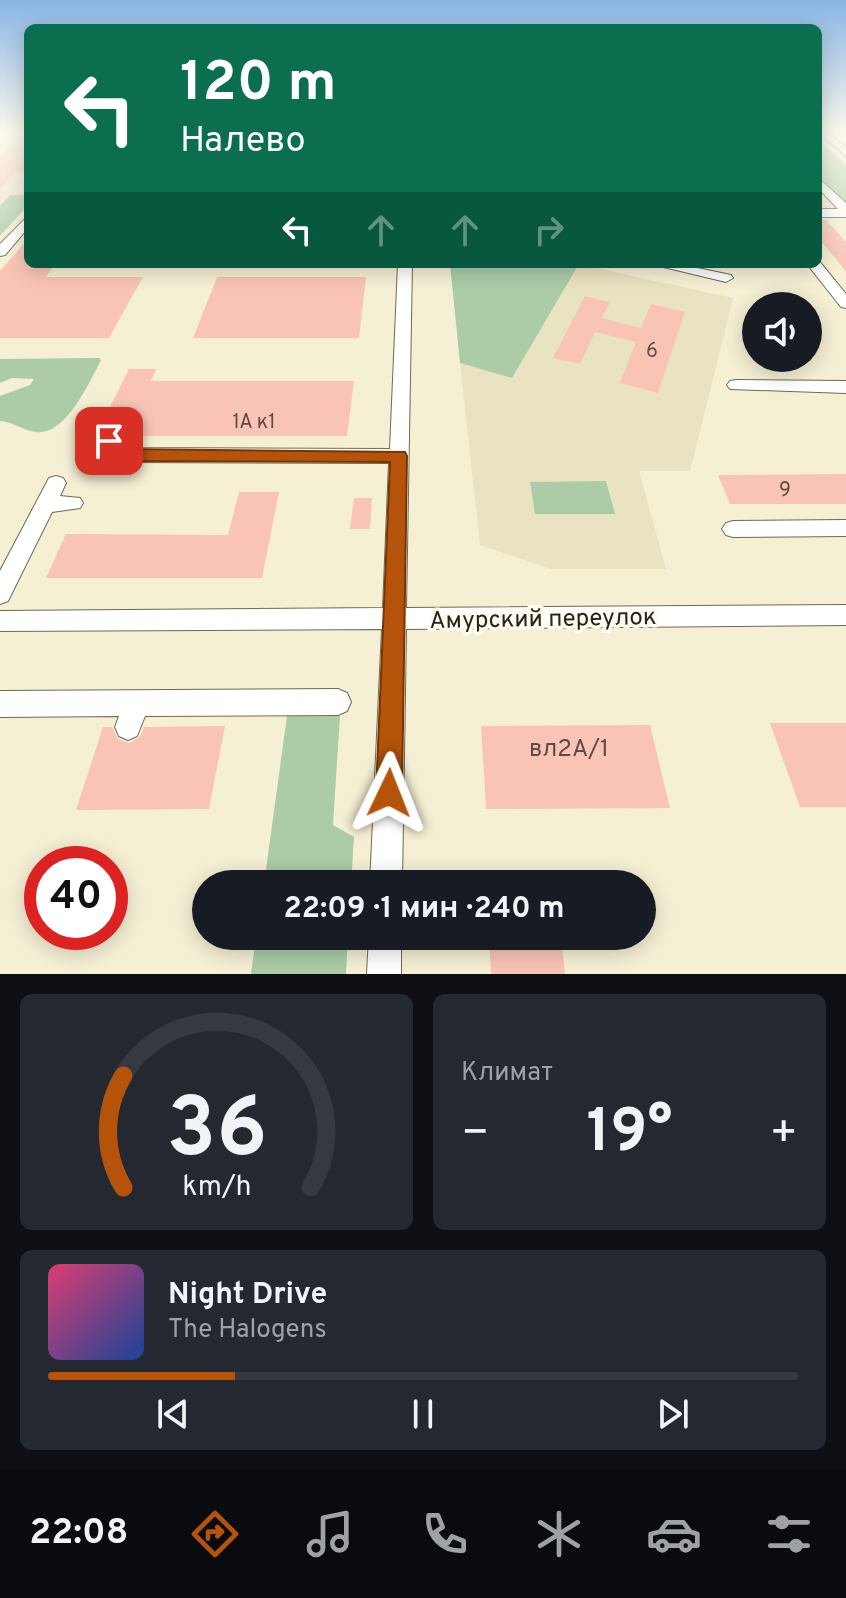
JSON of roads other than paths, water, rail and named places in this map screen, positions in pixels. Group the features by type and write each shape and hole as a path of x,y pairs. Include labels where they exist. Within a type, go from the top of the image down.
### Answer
{"street":[{"path":"822,185 846,211"},
{"path":"822,213 846,211"},
{"path":"3,258 24,226"},
{"path":"386,870 405,268"},
{"path":"677,268 726,278"},
{"path":"817,268 846,304"},
{"path":"736,385 846,387"},
{"path":"111,436 109,448 122,455 399,456"},
{"path":"0,594 11,553 46,504 56,483"},
{"path":"46,504 73,503"},
{"path":"733,529 846,528"},
{"name":"Амурский переулок","path":"0,621 846,615"},
{"path":"0,704 132,715 338,702"},
{"path":"384,974 385,950"}]}
